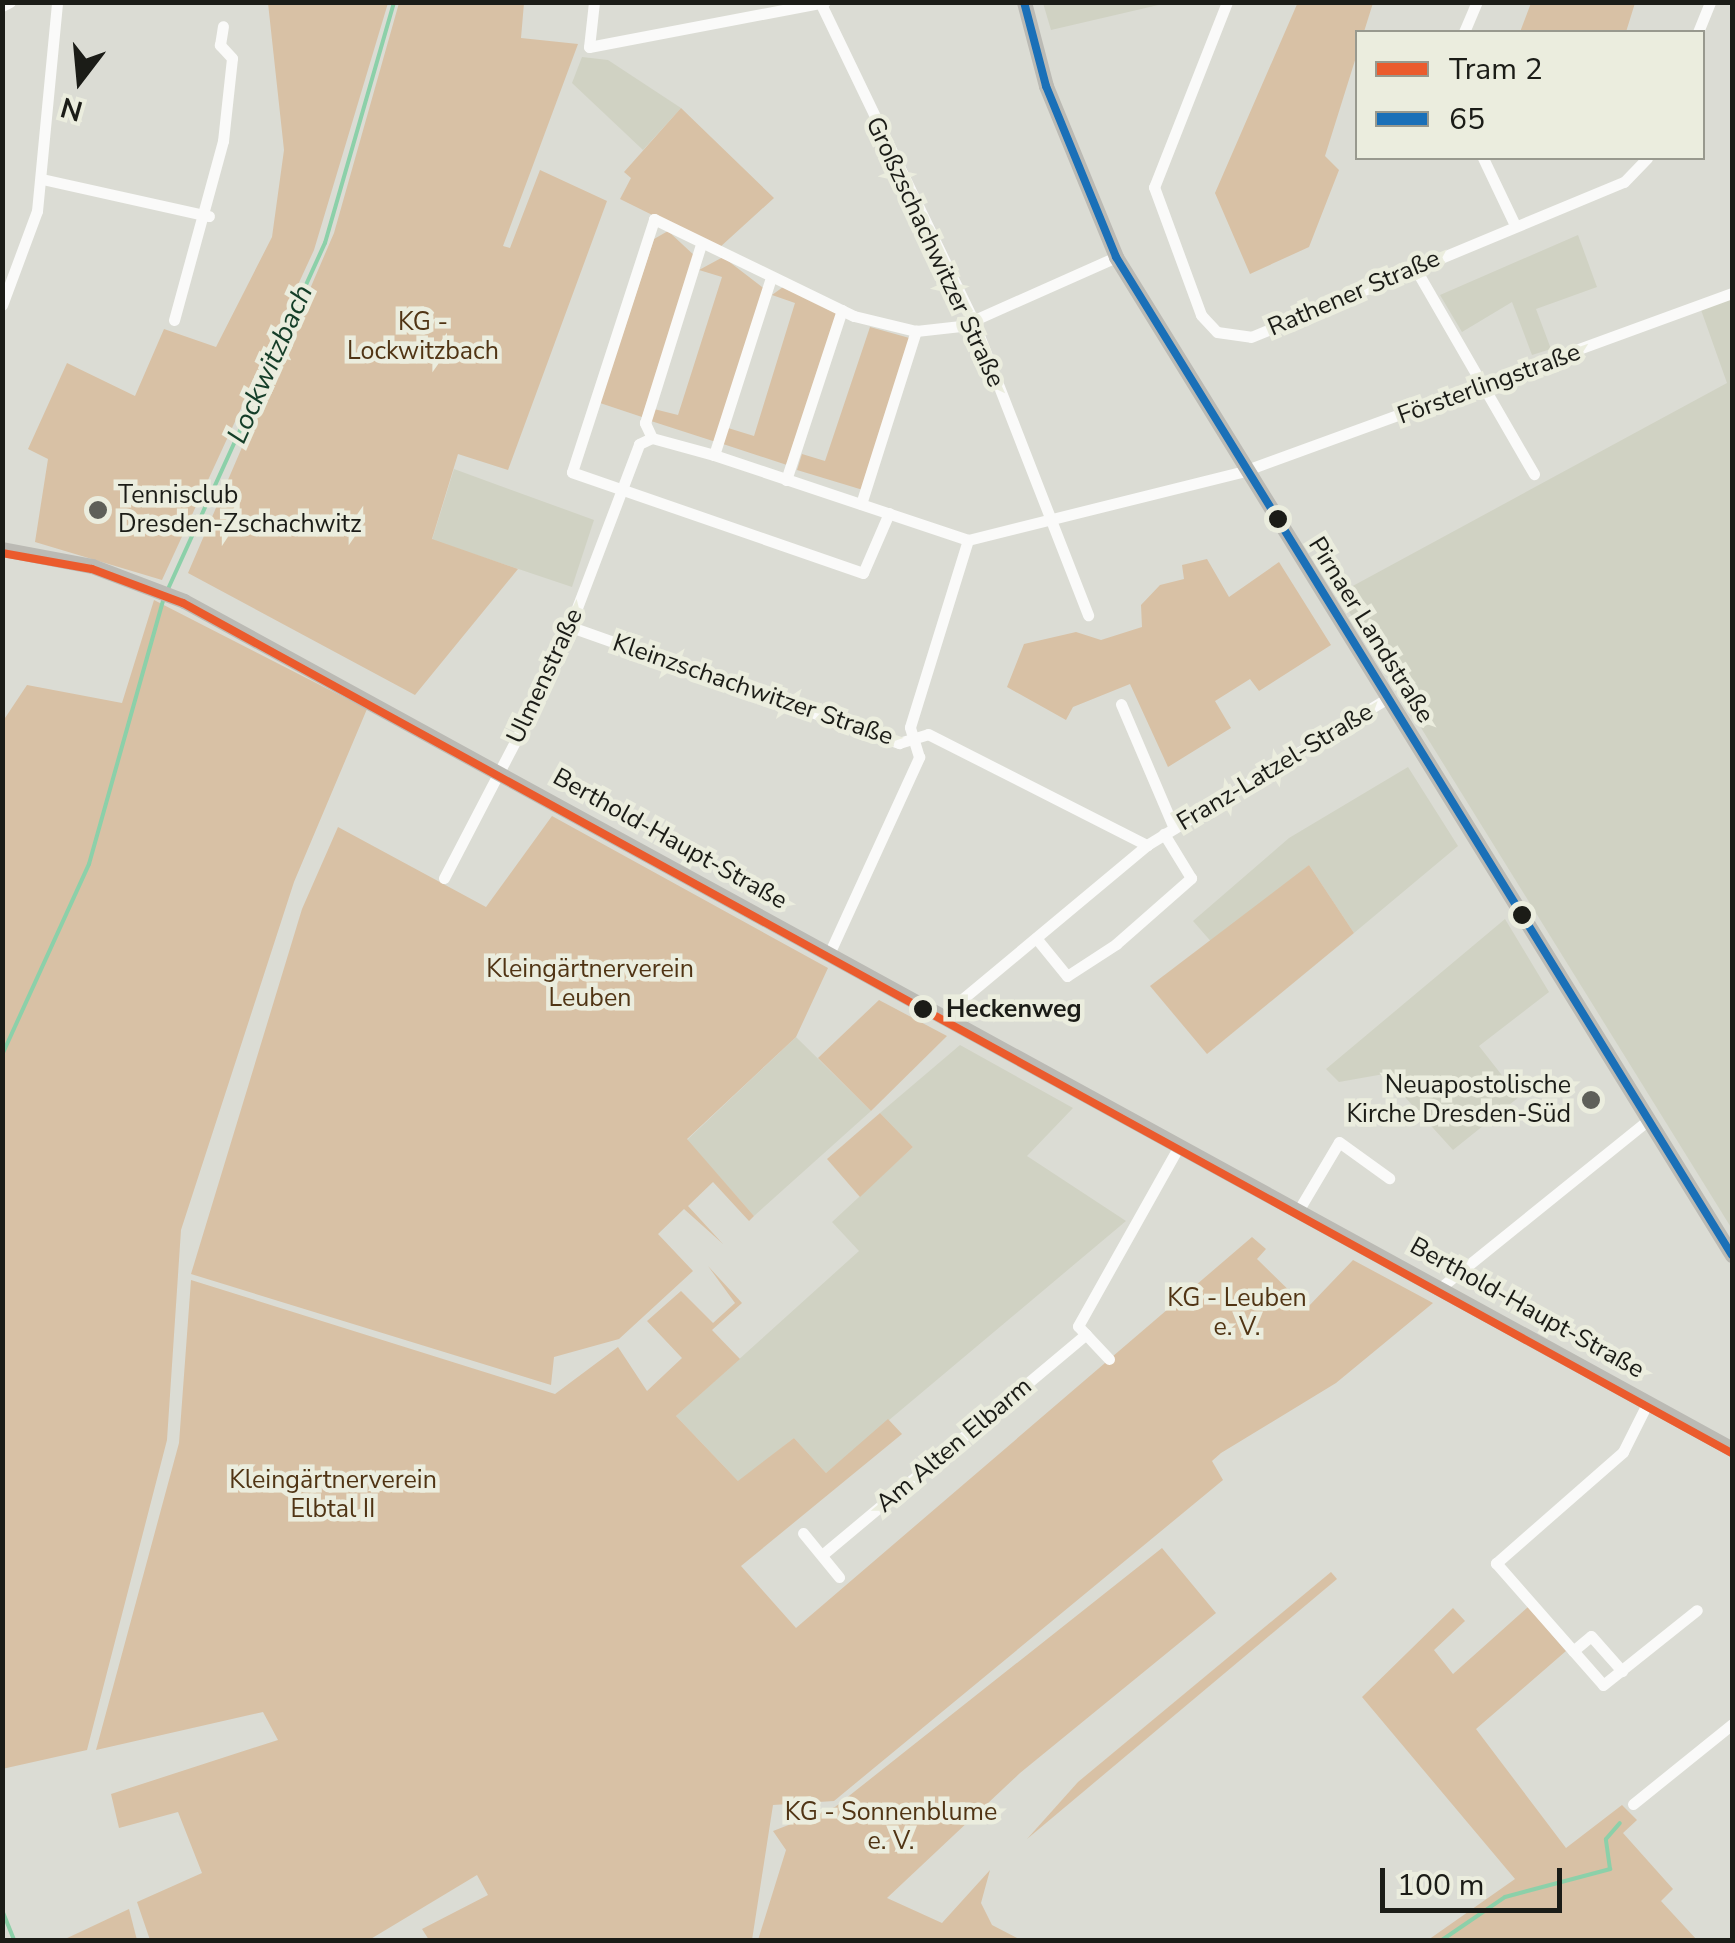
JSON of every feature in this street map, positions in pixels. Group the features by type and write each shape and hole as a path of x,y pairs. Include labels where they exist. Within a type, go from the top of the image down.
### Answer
{"street":[{"path":"2,6 10,2"},
{"path":"2,305 42,179 57,2"},
{"path":"594,2 589,47 822,3"},
{"name":"Pirnaer Landstraße","path":"1024,2 1046,86 1116,257 1385,700 1732,1255"},
{"name":"Rathener Straße","path":"1227,2 1154,187 1201,314 1217,332 1250,337 1624,182 1645,160"},
{"path":"1465,30 1477,2"},
{"path":"1699,30 1710,2"},
{"name":"Großzschachwitzer Straße","path":"822,3 973,320 1088,615"},
{"path":"174,320 209,216 232,58 220,45 223,26"},
{"path":"1485,160 1515,225"},
{"path":"42,179 209,216"},
{"path":"890,513 863,572 616,493 572,472 654,219 842,310 916,331 973,320 1116,257"},
{"path":"701,244 649,407 652,438 968,540 910,727 919,758 888,841 829,954"},
{"path":"1415,268 1534,474"},
{"path":"714,455 771,277"},
{"name":"Försterlingstraße","path":"968,540 1054,524 1244,471 1483,388 1732,293"},
{"path":"786,480 842,310"},
{"path":"862,504 916,331"},
{"name":"Ulmenstraße","path":"444,878 571,627 629,458 652,438"},
{"name":"Berthold-Haupt-Straße","path":"2,549 154,587 184,601 1732,1449"},
{"name":"Kleinzschachwitzer Straße","path":"571,627 913,742 928,734 1147,845"},
{"name":"Franz-Latzel-Straße","path":"942,1016 1147,845 1385,700"},
{"path":"1121,704 1169,831"},
{"name":"Franz-Latzel-Straße","path":"1036,938 1067,976 1184,888 1190,868 1169,831"},
{"path":"1440,1288 1647,1120"},
{"path":"1298,1211 1339,1142 1389,1178"},
{"path":"1110,1359 1078,1326 1178,1146"},
{"name":"Am Alten Elbarm","path":"822,1555 1086,1334"},
{"path":"1648,1402 1623,1452 1496,1563 1603,1685 1697,1610"},
{"path":"803,1533 840,1576"},
{"path":"1573,1651 1591,1636 1622,1670"},
{"path":"1633,1804 1732,1724"}],"shaded area":[{"path":"1043,2 1167,3 1051,30"},
{"path":"582,57 608,60 681,108 643,150 572,83"},
{"path":"1578,235 1597,287 1536,309 1551,349 1532,355 1512,302 1462,332 1440,295"},
{"path":"1732,295 1732,1229 1338,594 1727,383 1700,307"},
{"path":"454,469 594,520 572,587 432,540"},
{"path":"1408,767 1458,846 1354,933 1309,865 1214,945 1193,921 1289,838"},
{"path":"1505,919 1549,992 1479,1046 1519,1097 1453,1150 1384,1074 1339,1082 1326,1069"},
{"path":"796,1037 871,1111 754,1216 687,1140"},
{"path":"960,1045 1073,1108 1027,1156 1126,1221 826,1473 794,1438 739,1482 676,1416 859,1251 832,1222 913,1147 880,1113"}],"green space":[{"path":"1298,2 1373,3 1365,30 1355,30 1355,60 1325,156 1339,170 1309,247 1250,274 1215,193"},
{"path":"1531,2 1635,3 1627,30 1521,30"},
{"path":"268,3 388,3 314,250 162,580 35,542 48,459 28,449 67,363 135,396 164,329 216,347 272,237 284,150"},
{"name":"KG - Lockwitzbach","path":"399,3 524,3 521,38 578,44 503,246 510,248 540,170 607,201 508,470 458,454 432,539 518,569 415,695 188,573 334,233"},
{"path":"681,108 774,198 719,248 620,199 631,178 624,172"},
{"path":"668,231 696,257 642,417 600,403 654,239"},
{"path":"723,257 766,290 716,442 651,421 654,409 678,415 722,277 699,270"},
{"path":"783,287 841,312 790,466 723,444 728,428 754,436 795,303 772,295"},
{"path":"870,327 913,339 863,490 797,470 802,454 825,461"},
{"path":"1207,559 1229,597 1279,562 1331,645 1259,691 1250,679 1215,701 1231,728 1168,767 1130,684 1073,707 1066,720 1007,687 1024,644 1076,632 1101,640 1142,627 1141,605 1160,585 1184,579 1182,565"},
{"path":"154,600 367,709 294,882 181,1230 167,1440 87,1750 2,1769 3,721 27,685 122,703"},
{"name":"Kleingärtnerverein Leuben","path":"552,816 828,968 796,1037 687,1139 754,1216 749,1221 713,1182 688,1206 723,1244 684,1209 658,1234 693,1271 619,1339 554,1357 551,1385 191,1274 302,909 338,827 486,907"},
{"path":"1309,865 1354,933 1207,1054 1150,986"},
{"path":"879,1000 947,1036 871,1111 818,1058"},
{"path":"880,1113 913,1147 860,1197 827,1159"},
{"path":"1252,1237 1266,1249 1257,1259 1307,1308 1353,1260 1433,1303 1336,1383 1221,1453 1212,1461 1223,1480 834,1801 773,1805 752,1940 429,1940 422,1929 488,1895 477,1875 369,1940 150,1940 137,1902 202,1873 178,1812 119,1828 111,1794 278,1740 263,1712 96,1750 179,1443 191,1280 555,1394 618,1347 647,1391 682,1358 647,1321 681,1291 713,1323 735,1303 708,1266 742,1303 712,1330 740,1359 676,1416 738,1481 794,1438 826,1473 888,1419 902,1434 741,1566 796,1628"},
{"name":"KG - Sonnenblume e. V.","path":"1162,1548 1216,1613 1020,1773 887,1898 942,1923 990,1870 981,1903 992,1925 1021,1940 758,1940 786,1850 773,1831 835,1807"},
{"path":"1331,1572 1337,1579 1027,1839 1078,1782"},
{"path":"1528,1607 1566,1651 1476,1729 1566,1848 1622,1805 1637,1820 1623,1833 1673,1889 1661,1901 1697,1940 1428,1940 1515,1879 1362,1697 1453,1608 1465,1621 1434,1650 1453,1674"},
{"path":"129,1909 137,1940 63,1940"}],"waterway":[{"name":"Lockwitzbach","path":"168,589 325,243 394,2"},
{"name":"Lockwitzbach","path":"2,1055 89,864 164,597"},
{"path":"1442,1940 1505,1897 1610,1869 1606,1839 1620,1823"},
{"name":"Lockwitzbach","path":"2,1910 14,1940"}],"tram line":[{"name":"2","path":"2,553 92,569 183,603 1732,1453"}],"transit line":[{"name":"65","path":"1024,2 1046,86 1116,257 1732,1255"}],"place":[{"name":"Tennisclub Dresden-Zschachwitz","path":"98,510"},
{"name":"Heckenweg","path":"923,1009"},
{"name":"Neuapostolische Kirche Dresden-Süd","path":"1591,1100"}],"park label":[{"name":"KG - Leuben e. V.","path":"1237,1314"},
{"name":"Kleingärtnerverein Elbtal II","path":"333,1496"}]}
